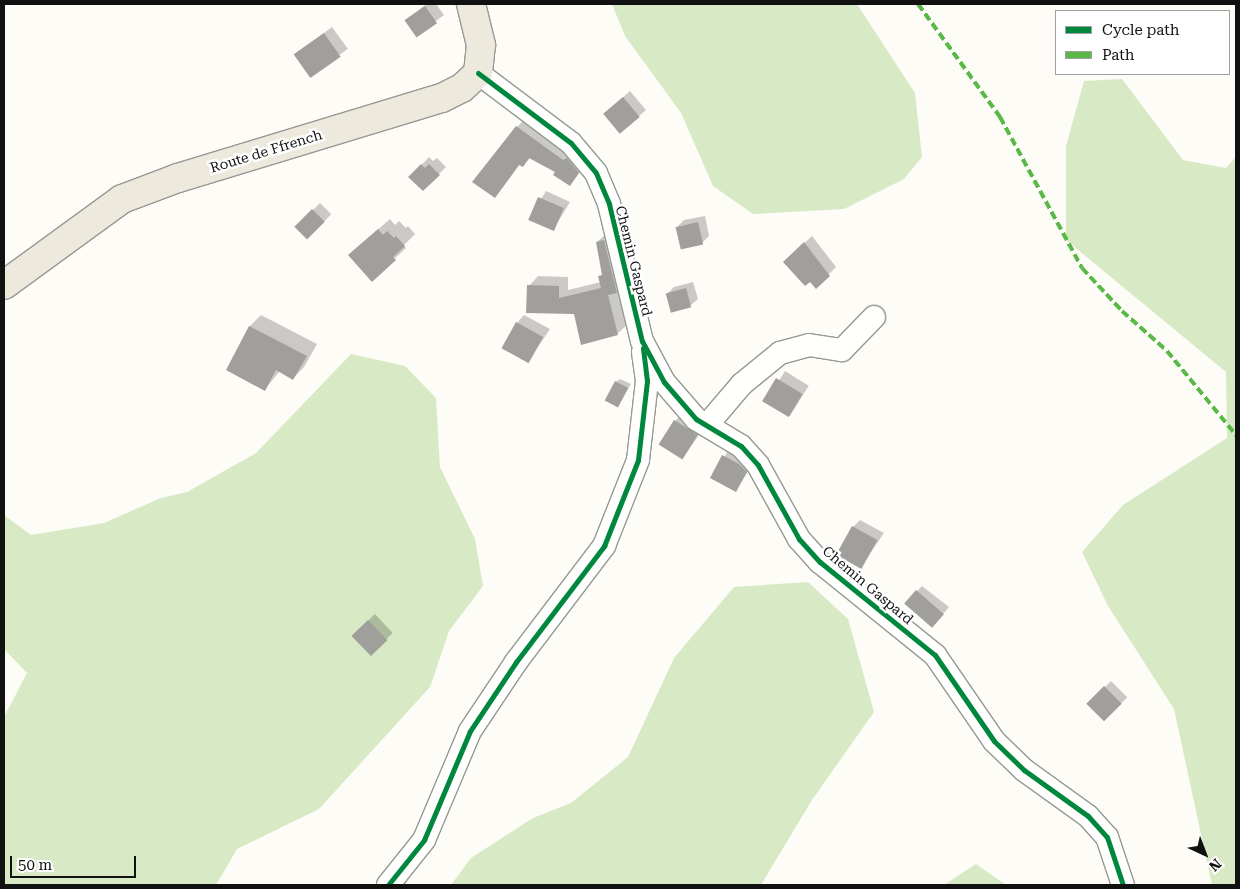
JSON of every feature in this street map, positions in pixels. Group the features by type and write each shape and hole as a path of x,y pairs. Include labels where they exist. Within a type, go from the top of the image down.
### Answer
{"main road":[{"path":"471,4 481,45 478,73"},
{"name":"Route de Ffrench","path":"4,285 122,199 178,178 442,98 462,88 478,73"}],"street":[{"name":"Chemin Gaspard","path":"478,73 571,143 596,173 609,204 642,341 664,382 696,419 741,446 758,465 799,538 820,562 935,655 994,741 1024,770 1088,816 1107,837 1123,885"},
{"path":"707,425 742,384 780,353 809,345 842,350 874,317"},
{"path":"388,885 424,840 470,731 516,662 604,546 638,460 647,381 642,341"}],"green space":[{"path":"612,4 857,4 915,93 922,157 904,179 844,209 753,214 713,186 681,113 625,36"},
{"path":"1122,79 1183,160 1226,168 1236,157 1236,885 1212,885 1174,709 1108,606 1082,552 1123,505 1227,438 1226,372 1066,240 1066,146 1084,81"},
{"path":"351,354 405,366 436,398 440,467 475,539 483,586 449,631 430,687 319,809 237,849 216,885 4,885 4,717 27,673 4,649 4,515 31,535 104,523 161,498 187,492 256,453"},
{"path":"808,582 848,619 874,712 812,800 761,885 451,885 471,858 533,818 571,803 628,757 674,658 734,587"},
{"path":"976,864 1006,885 944,885"}],"building":[{"path":"425,6 437,23 417,38 405,20"},
{"path":"324,33 341,57 310,78 294,54"},
{"path":"623,97 640,117 620,134 603,114"},
{"path":"516,126 563,160 567,158 579,173 570,186 553,175 555,172 529,158 523,167 519,165 495,198 472,182"},
{"path":"421,164 425,168 429,164 440,175 423,191 408,177"},
{"path":"538,197 564,208 554,231 528,220"},
{"path":"312,209 325,222 307,239 294,227"},
{"path":"698,222 703,244 681,250 676,227"},
{"path":"378,229 383,235 387,231 394,238 396,236 405,246 393,257 396,260 372,282 348,255"},
{"path":"604,240 617,293 608,295 618,335 581,345 574,314 526,313 527,285 559,286 559,298 601,288 598,276 602,275 596,242"},
{"path":"804,242 830,276 816,289 810,282 805,286 783,262"},
{"path":"686,288 691,307 671,313 666,293"},
{"path":"516,322 543,337 529,363 501,348"},
{"path":"249,326 307,356 293,380 276,370 265,391 226,370"},
{"path":"776,378 803,394 789,417 762,401"},
{"path":"615,381 628,388 618,407 605,400"},
{"path":"674,420 698,435 682,459 659,445"},
{"path":"722,455 739,464 747,472 736,492 710,478"},
{"path":"852,526 877,540 861,569 836,555"},
{"path":"916,590 944,614 932,628 904,604"},
{"path":"368,620 387,640 371,656 351,636"},
{"path":"1104,686 1122,704 1104,721 1086,704"}],"marked path":[{"path":"918,4 1000,117 1082,268 1122,311 1167,351 1236,435"}],"cycle path":[{"path":"478,73 571,143 596,173 609,204 642,341 664,382 696,419 741,446 758,465 799,539 820,562 935,655 994,741 1024,770 1088,816 1107,837 1123,885"},
{"path":"388,885 424,840 470,731 516,662 604,546 638,460 647,381 643,348"}]}
